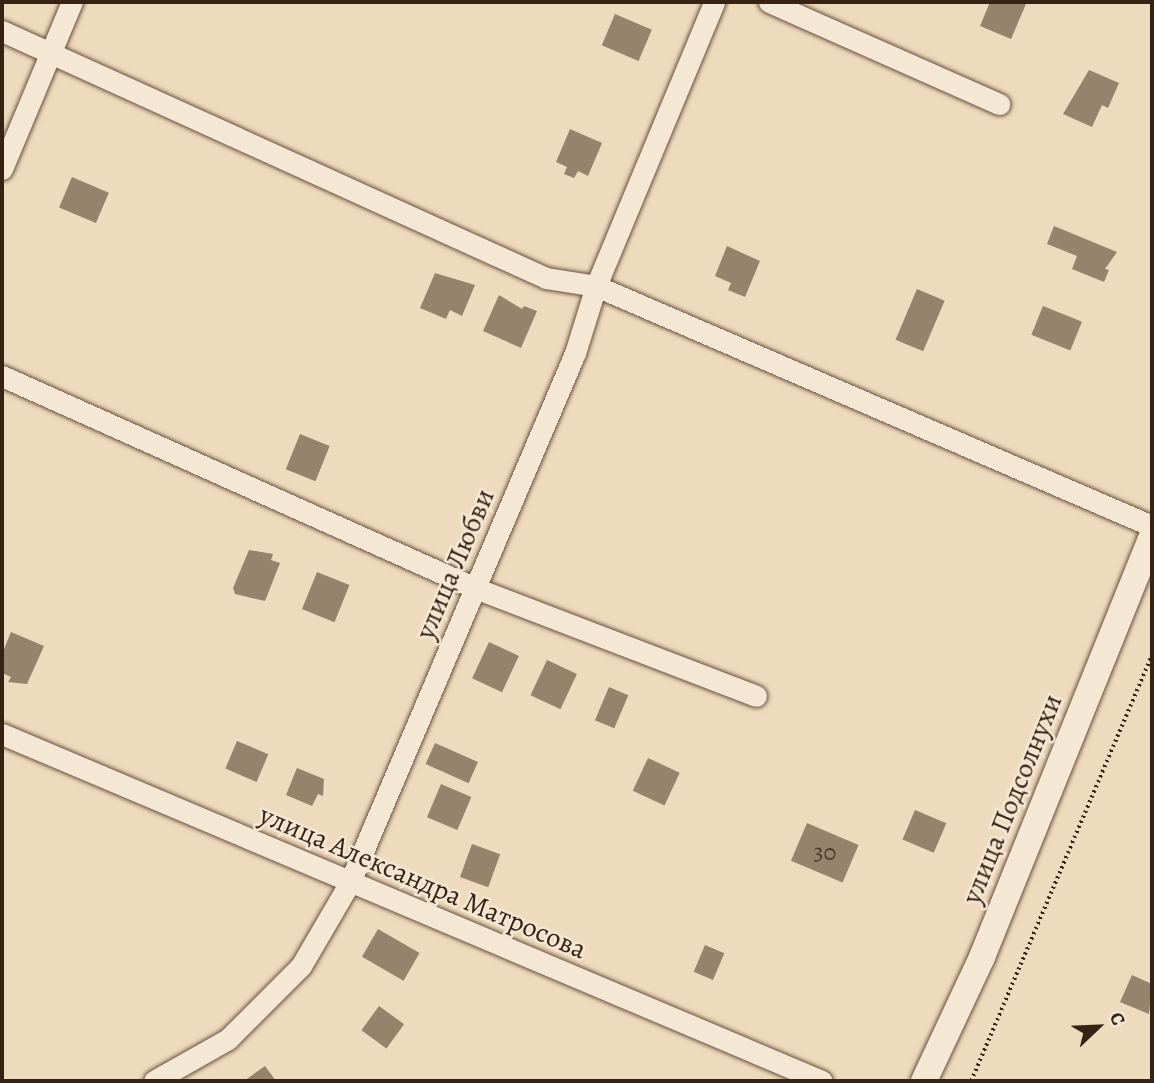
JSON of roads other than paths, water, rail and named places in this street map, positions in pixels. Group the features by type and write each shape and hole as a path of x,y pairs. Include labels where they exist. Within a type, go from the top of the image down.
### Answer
{"street":[{"path":"2,169 72,2"},
{"name":"улица Любви","path":"154,1081 228,1039 301,966 350,882 575,353 596,286 714,2"},
{"path":"769,2 999,104"},
{"path":"2,31 546,278 596,286 1152,526"},
{"path":"2,376 475,588 756,696"},
{"name":"улица Подсолнухи","path":"924,1081 982,957 1152,537"},
{"name":"улица Александра Матросова","path":"2,734 822,1081"}]}
